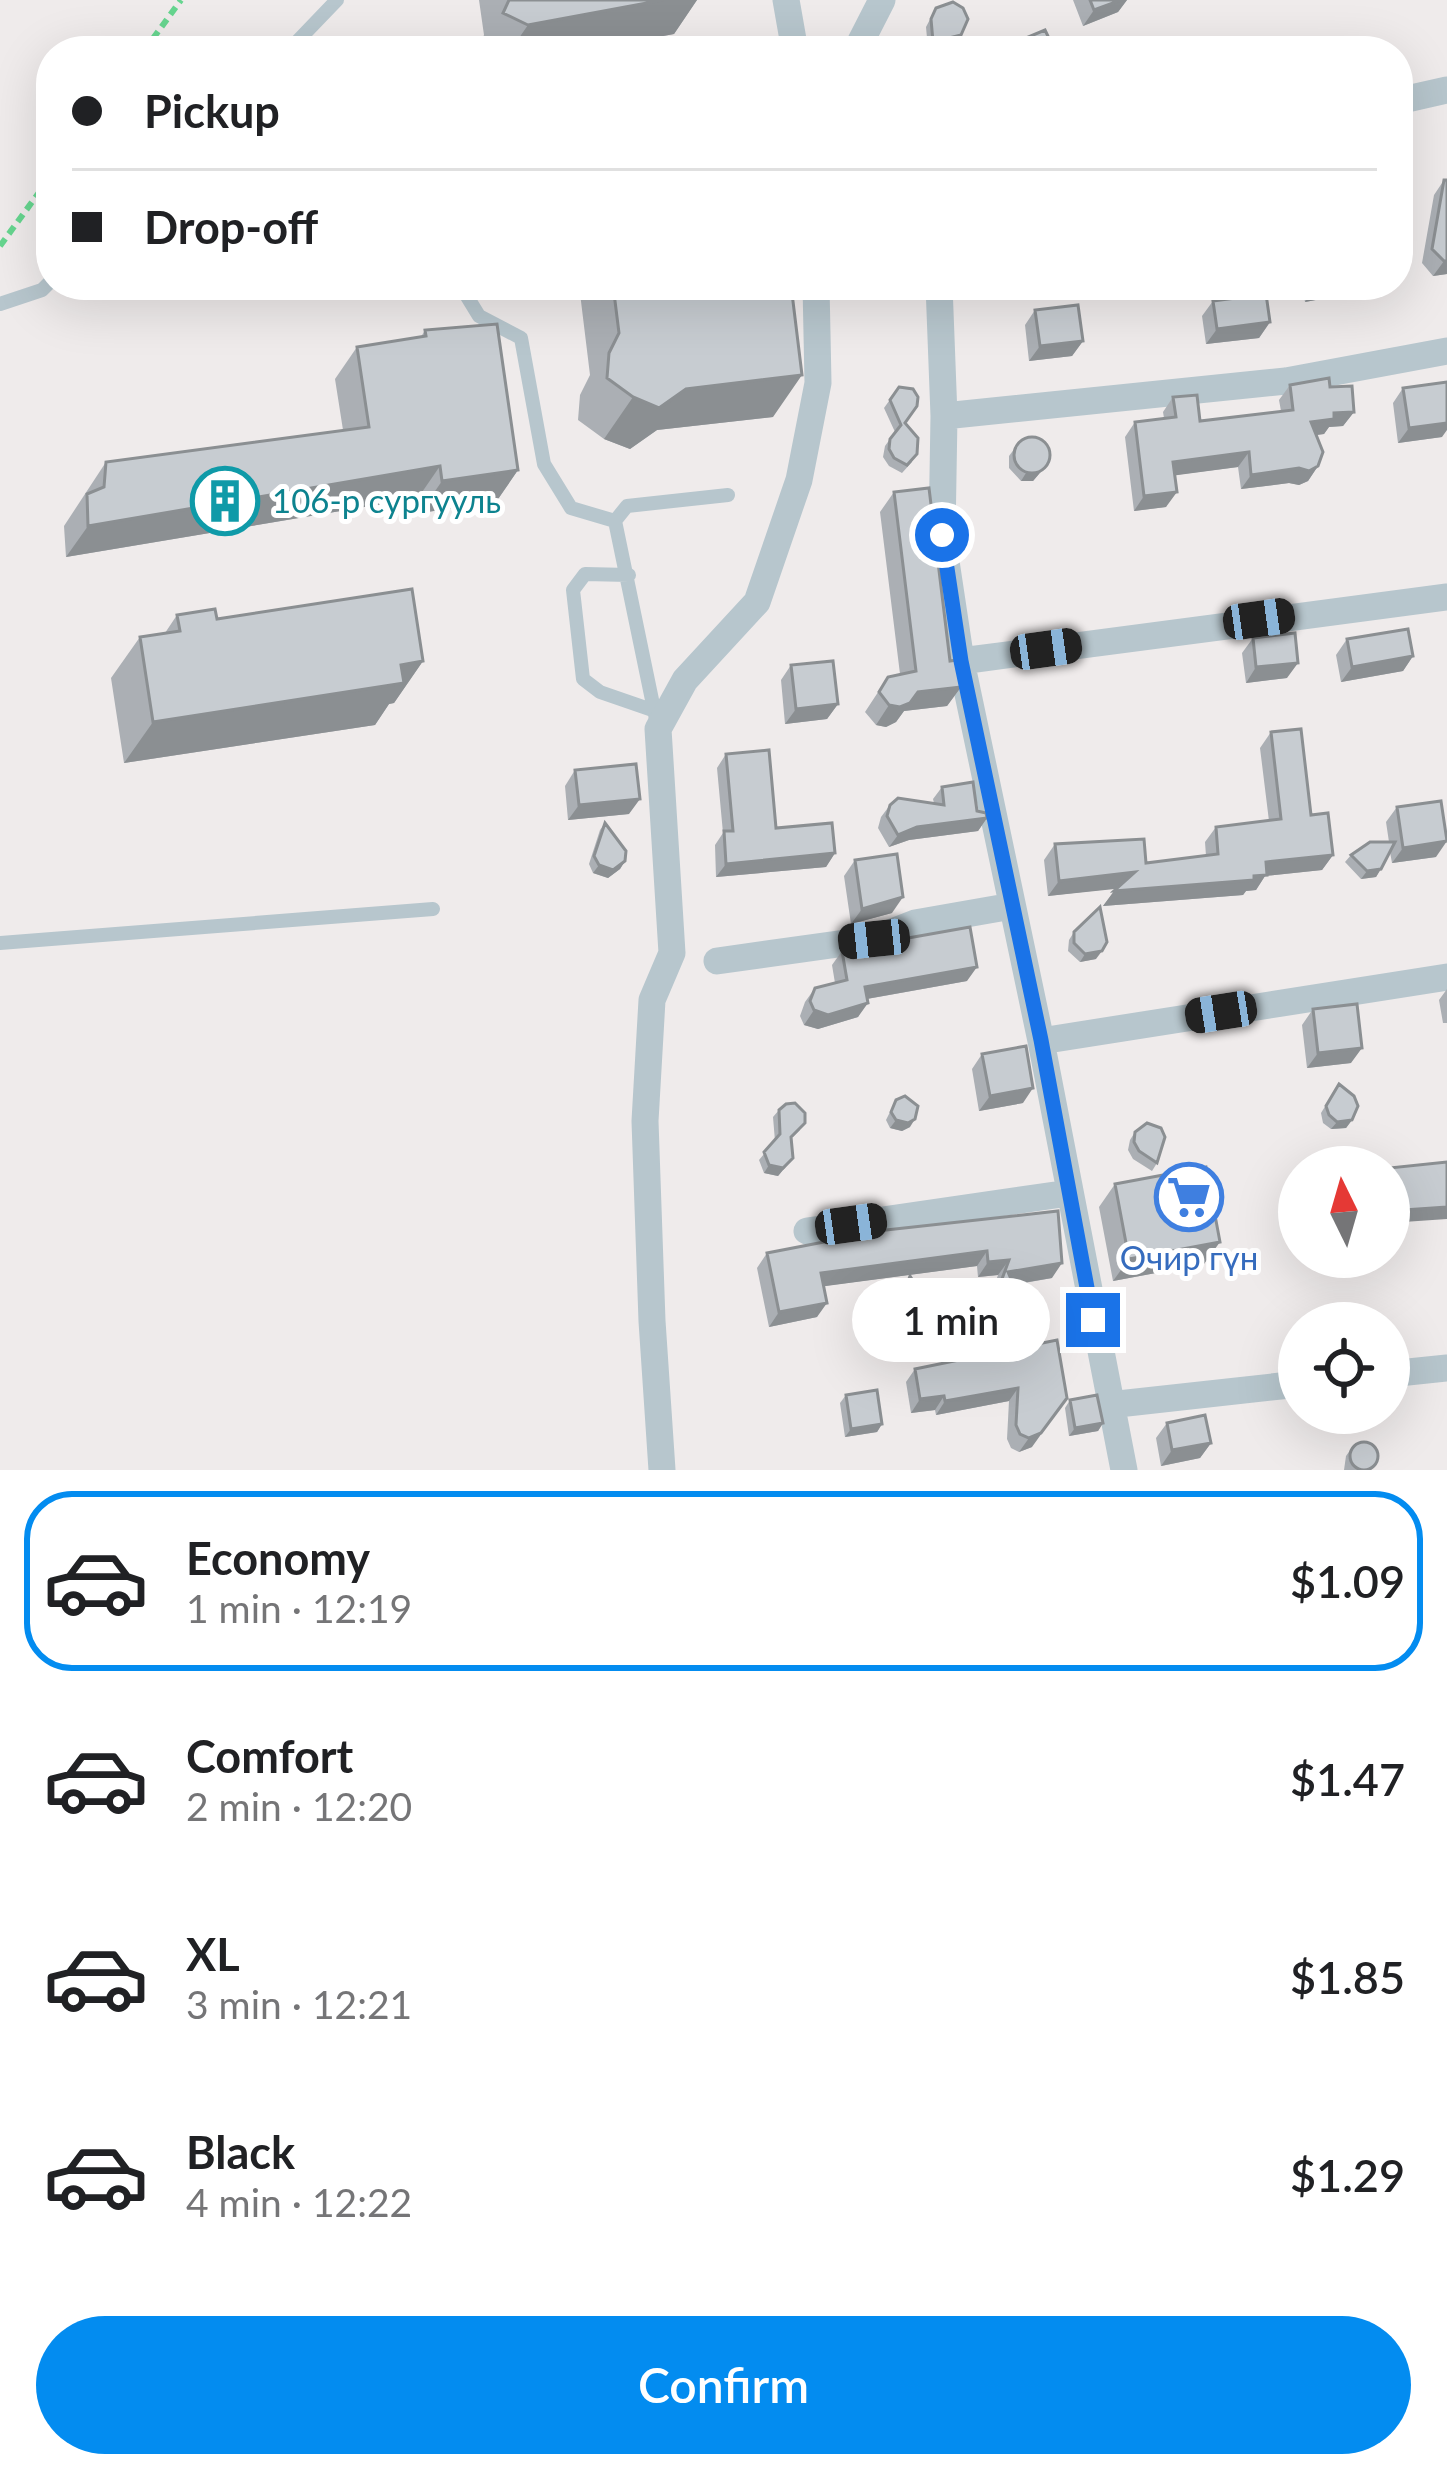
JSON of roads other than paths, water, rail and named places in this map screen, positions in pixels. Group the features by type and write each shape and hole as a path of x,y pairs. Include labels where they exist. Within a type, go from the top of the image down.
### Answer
{"street":[{"path":"786,0 792,36"},
{"path":"864,36 882,0"},
{"path":"1413,97 1447,90"},
{"path":"662,1470 645,1120 652,1000 672,953 657,720 685,680 758,602 799,481 818,382 815,300"},
{"path":"940,300 942,535 961,661 1124,1470"},
{"path":"944,416 1286,381 1447,351"},
{"path":"961,661 1447,597"},
{"path":"717,962 874,939 915,923 1012,906"},
{"path":"1041,1040 1447,977"},
{"path":"808,1231 1069,1192"},
{"path":"1410,1372 1447,1368"},
{"path":"1109,1405 1278,1386"}],"lane":[{"path":"302,36 337,0"},
{"path":"0,304 36,292"},
{"path":"469,300 479,316 521,338 544,464 571,508 615,521"},
{"path":"615,521 627,506 728,495"},
{"path":"615,521 657,720"},
{"path":"629,575 585,574 573,590 584,679 657,720"},
{"path":"0,943 434,909"}],"place":[{"name":"106-р сургууль","path":"225,501"},
{"name":"Очир гүн","path":"1189,1197"}]}
